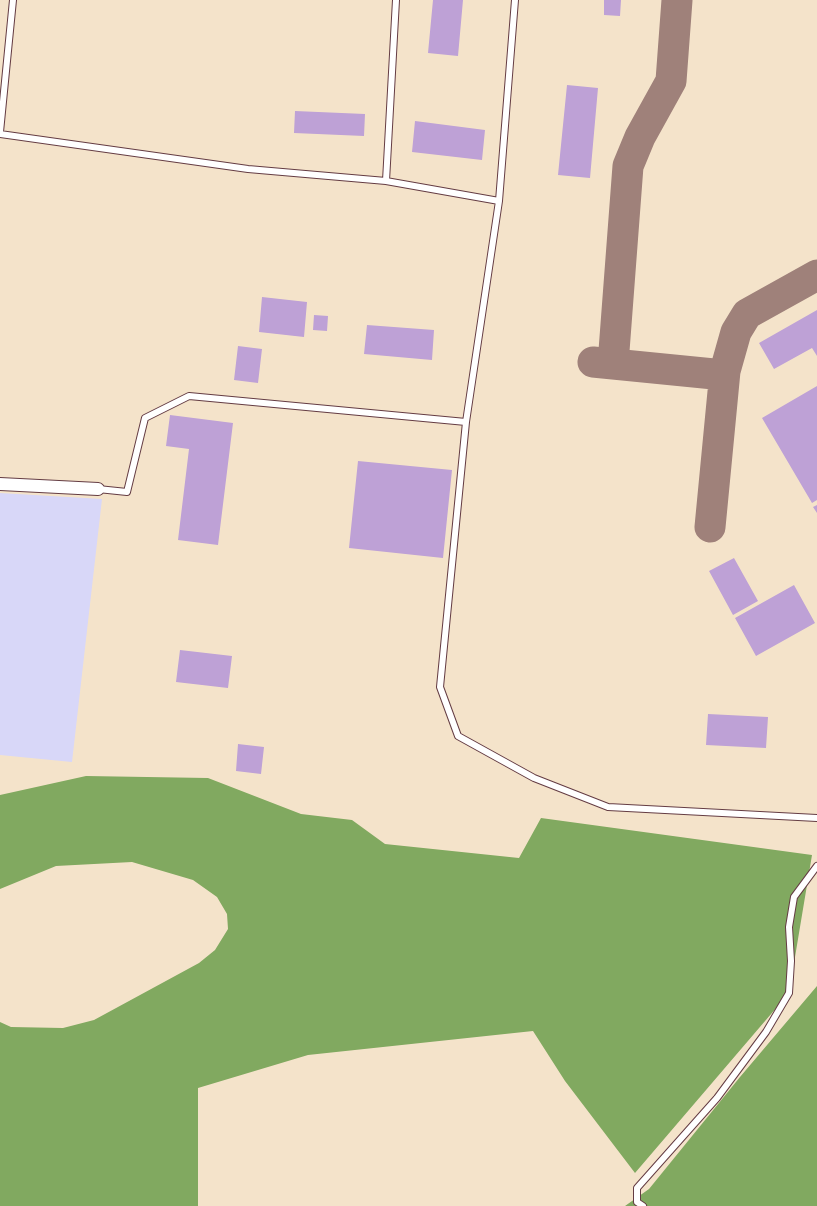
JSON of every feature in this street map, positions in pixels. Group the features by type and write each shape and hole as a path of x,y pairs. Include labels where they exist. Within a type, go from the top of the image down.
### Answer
{"street":[{"path":"0,484 98,489"}],"lane":[{"path":"13,0 0,133 248,169 386,181 499,201"},
{"path":"386,181 396,0"},
{"path":"515,0 499,201 466,422 440,687 458,736 534,778 608,807 817,818"},
{"path":"98,489 127,492 145,418 189,396 466,422"},
{"path":"643,1206 638,1202 637,1188 717,1098 766,1032 789,992 791,961 789,927 794,897 817,866"}],"shaded area":[{"path":"0,493 102,499 72,762 0,755"}],"green space":[{"path":"86,776 208,778 301,814 352,820 385,844 519,858 541,818 812,855 789,993 635,1173 565,1081 533,1031 308,1055 198,1088 198,1206 0,1206 0,1022 11,1027 63,1028 94,1020 199,963 215,950 228,929 227,914 217,897 193,880 132,862 56,866 0,889 0,795"},
{"path":"817,986 817,1206 625,1206 649,1189 740,1077"}],"building":[{"path":"433,0 463,0 458,56 428,53"},
{"path":"604,0 621,0 620,16 604,15"},
{"path":"567,85 598,88 590,178 558,175"},
{"path":"295,111 365,114 364,136 294,133"},
{"path":"415,121 485,130 482,160 412,152"},
{"path":"262,297 307,302 304,337 259,332"},
{"path":"817,310 817,356 812,348 774,369 759,343"},
{"path":"314,315 328,316 327,331 313,330"},
{"path":"367,325 434,330 432,360 364,354"},
{"path":"238,346 262,349 258,383 234,380"},
{"path":"817,386 817,500 812,503 762,418"},
{"path":"170,415 233,423 218,545 178,540 189,449 166,446"},
{"path":"358,461 452,470 443,558 349,548"},
{"path":"817,505 817,513 813,507"},
{"path":"734,558 758,601 733,615 709,571"},
{"path":"794,585 815,623 756,656 735,618"},
{"path":"180,650 232,656 228,688 176,682"},
{"path":"708,714 768,717 766,748 706,745"},
{"path":"238,744 264,747 261,774 236,771"}],"taxiway":[{"path":"613,364 628,166 640,137 671,81 677,0"},
{"path":"710,527 725,371 736,332 747,314 817,275"},
{"path":"593,362 724,375"}]}
